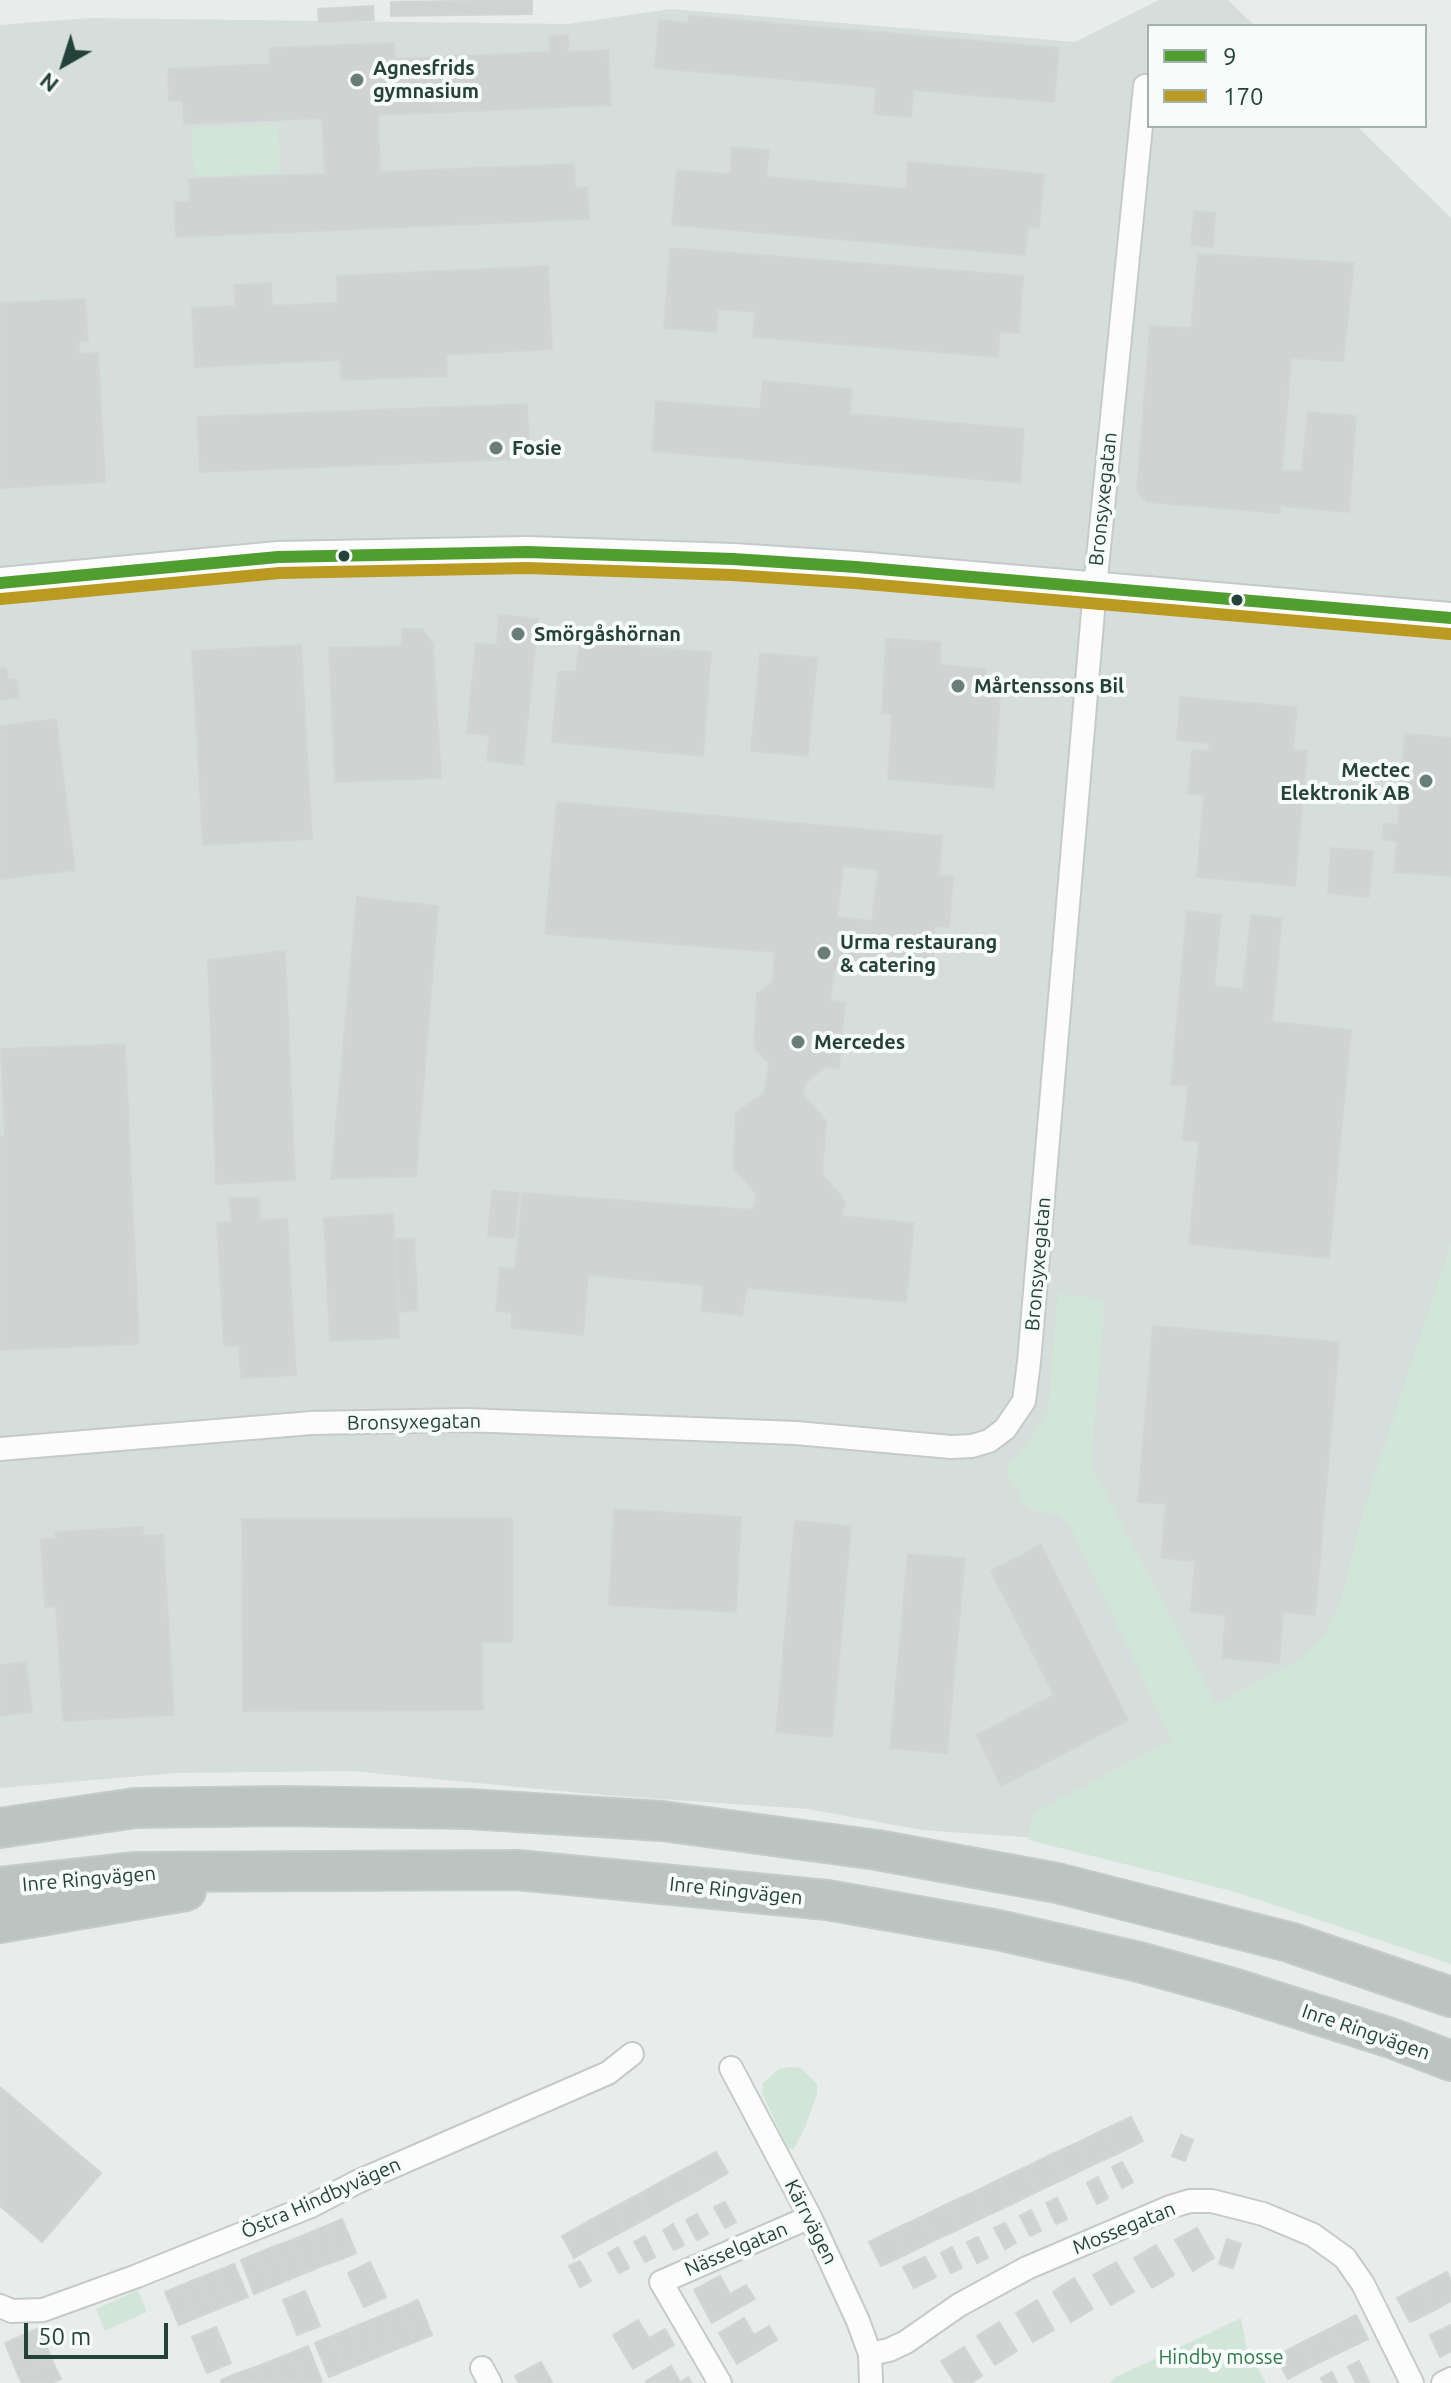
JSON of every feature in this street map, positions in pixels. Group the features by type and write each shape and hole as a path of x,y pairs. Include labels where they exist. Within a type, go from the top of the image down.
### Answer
{"highway":[{"path":"0,1806 337,1806 569,1813 662,1821 877,1850 1057,1883 1289,1942 1451,1997"},
{"path":"0,1828 135,1808"},
{"name":"Inre Ringvägen","path":"0,1887 134,1872 518,1870 827,1900 998,1930 1139,1962 1391,2038 1451,2061"},
{"path":"0,1923 315,1871"}],"main road":[{"path":"0,583 278,557 527,552 733,559 1451,618"}],"street":[{"name":"Bronsyxegatan","path":"0,1449 311,1423 466,1420 796,1433 951,1447 980,1444 1005,1429 1024,1401 1029,1362 1095,588 1145,86"},
{"name":"Östra Hindbyvägen","path":"0,2306 12,2311 43,2310 311,2206 357,2182 608,2073 632,2054"},
{"name":"Kärrvägen","path":"731,2068 810,2217 870,2354 871,2383"},
{"name":"Mossegatan","path":"870,2354 906,2342 959,2305 1027,2268 1170,2207 1190,2201 1212,2201 1263,2214 1303,2231 1345,2258 1363,2284 1412,2383"},
{"name":"Nässelgatan","path":"720,2383 661,2282 810,2217"},
{"path":"1443,2383 1451,2379"}],"shaded area":[{"path":"1159,0 1228,0 1253,24 1147,24 1147,128 1359,128 1451,218 1451,1958 1309,1912 1037,1838 922,1830 807,1809 603,1795 351,1771 178,1773 0,1788 0,25 89,18 568,24 670,9 1075,42"}],"green space":[{"path":"274,125 278,128 280,169 277,173 198,176 194,173 191,132 195,128"},
{"path":"1451,1243 1451,1964 1232,1891 1028,1840 1034,1812 1172,1740 1069,1523 1056,1514 1031,1510 1007,1473 1009,1463 1020,1454 1048,1412 1058,1294 1105,1299 1091,1465 1216,1704 1302,1658 1323,1636 1339,1608 1365,1506"},
{"path":"801,2068 817,2084 817,2095 794,2149 788,2149 762,2093 763,2083 779,2069"},
{"path":"138,2290 147,2312 105,2331 96,2309"},
{"name":"Hindby mosse","path":"1241,2318 1246,2345 1266,2383 1110,2383 1114,2378"}],"building":[{"path":"532,0 532,14 391,16 391,2"},
{"path":"373,6 374,20 319,22 318,9"},
{"path":"689,16 1059,48 1054,102 913,90 911,117 874,114 876,87 655,68 659,20 689,23"},
{"path":"568,35 568,52 608,50 611,105 378,115 380,172 574,164 575,188 587,187 589,219 176,237 174,202 190,202 189,179 325,174 322,118 184,124 183,100 169,101 168,69 270,64 270,48 394,43 395,59 550,52 549,36"},
{"path":"732,147 769,150 766,177 906,189 908,162 1044,174 1039,228 1028,227 1025,255 672,225 677,170 730,174"},
{"path":"1194,211 1215,213 1213,247 1191,245"},
{"path":"670,248 1023,276 1019,333 1000,332 998,357 753,337 755,312 718,309 716,332 664,328"},
{"path":"1198,254 1354,263 1343,361 1291,358 1282,470 1302,471 1308,412 1356,416 1349,512 1280,506 1280,513 1147,502 1137,491 1150,326 1191,328"},
{"path":"548,266 552,349 446,355 447,376 341,380 340,360 195,367 192,308 235,306 234,285 271,283 272,306 338,303 337,276"},
{"path":"85,299 88,341 79,341 79,354 98,353 105,482 0,488 0,303"},
{"path":"763,381 852,389 850,414 1024,429 1020,483 652,451 656,401 760,409"},
{"path":"527,404 529,452 517,453 517,459 200,472 197,417"},
{"path":"499,615 538,619 523,765 487,761 490,735 467,733 476,643 497,645"},
{"path":"402,629 422,629 433,643 441,778 335,782 329,648 402,646"},
{"path":"886,639 940,642 940,665 986,669 983,698 1000,698 994,788 888,779 892,714 882,713"},
{"path":"580,643 711,652 703,756 552,742 558,672 576,672"},
{"path":"301,645 312,839 203,845 192,651"},
{"path":"760,653 817,658 808,756 751,751"},
{"path":"0,668 6,668 8,681 16,679 19,698 0,700"},
{"path":"1180,697 1297,707 1293,750 1307,751 1295,886 1197,877 1204,795 1188,794 1192,750 1209,751 1209,743 1177,740"},
{"path":"56,719 75,870 0,879 0,726"},
{"name":"Mectec Elektronik AB","path":"1405,734 1451,738 1451,876 1394,872 1397,841 1382,839 1384,824 1398,825"},
{"path":"557,802 942,836 939,876 953,876 949,927 935,926 932,966 848,959 834,971 830,1001 845,1002 839,1069 825,1066 804,1085 803,1095 826,1121 822,1174 846,1202 841,1216 914,1223 906,1302 747,1288 742,1315 702,1311 703,1285 588,1275 583,1335 512,1328 512,1312 496,1311 500,1267 515,1269 522,1193 753,1210 757,1195 733,1167 736,1113 764,1093 769,1063 754,1047 757,993 773,982 775,952 545,934","holes":["843,866 878,870 872,921 837,917"]},
{"path":"1331,848 1373,851 1369,897 1328,893"},
{"path":"357,897 438,906 416,1176 331,1179"},
{"path":"1187,911 1221,915 1214,986 1243,989 1251,915 1282,918 1272,1022 1351,1030 1329,1258 1189,1244 1199,1142 1183,1140 1188,1086 1171,1085"},
{"path":"285,951 295,1180 216,1184 208,960"},
{"path":"125,1044 139,1344 0,1350 0,1137 5,1137 1,1049"},
{"path":"492,1191 519,1193 515,1238 488,1236"},
{"path":"259,1197 260,1220 287,1219 296,1375 241,1378 239,1345 224,1346 217,1223 231,1222 230,1198"},
{"path":"393,1214 399,1338 330,1341 324,1218"},
{"path":"414,1238 418,1310 400,1312 396,1239"},
{"path":"1153,1326 1339,1342 1315,1615 1283,1612 1279,1663 1222,1658 1226,1615 1191,1612 1195,1561 1161,1558 1166,1504 1138,1502"},
{"path":"614,1509 741,1517 736,1612 609,1605"},
{"path":"512,1518 512,1642 482,1642 483,1710 243,1711 242,1519"},
{"path":"795,1521 851,1526 832,1737 776,1732"},
{"path":"143,1527 143,1536 163,1535 174,1715 63,1721 56,1606 45,1607 41,1539 56,1538 55,1532"},
{"path":"1041,1545 1128,1720 1001,1786 977,1735 1054,1695 991,1571"},
{"path":"908,1554 965,1558 947,1753 890,1748"},
{"path":"26,1662 32,1712 0,1716 0,1665"},
{"path":"0,2087 101,2173 42,2242 0,2206"},
{"path":"1131,2117 1143,2141 1117,2154 1105,2129"},
{"path":"1105,2129 1117,2154 1090,2166 1079,2142"},
{"path":"1181,2135 1193,2140 1185,2161 1172,2156"},
{"path":"1079,2142 1090,2166 1064,2179 1052,2154"},
{"path":"716,2152 728,2173 702,2188 690,2166"},
{"path":"1052,2154 1064,2179 1038,2191 1026,2167"},
{"path":"1122,2162 1133,2182 1122,2188 1112,2167"},
{"path":"690,2166 702,2188 676,2202 664,2180"},
{"path":"1026,2167 1038,2191 1012,2204 1000,2179"},
{"path":"1098,2177 1108,2198 1097,2204 1087,2183"},
{"path":"1000,2179 1012,2204 986,2216 974,2192"},
{"path":"664,2180 676,2202 651,2216 639,2194"},
{"path":"974,2192 986,2216 959,2229 947,2204"},
{"path":"639,2194 651,2216 625,2230 613,2208"},
{"path":"1057,2198 1067,2219 1056,2224 1046,2203"},
{"path":"725,2202 736,2222 725,2228 714,2207"},
{"path":"947,2204 959,2229 933,2241 921,2217"},
{"path":"613,2208 625,2230 599,2244 587,2222"},
{"path":"1031,2210 1041,2231 1030,2236 1020,2216"},
{"path":"697,2214 708,2234 697,2240 686,2220"},
{"path":"921,2217 933,2241 907,2254 895,2229"},
{"path":"342,2219 356,2253 339,2260 326,2226"},
{"path":"587,2222 599,2244 574,2258 562,2236"},
{"path":"1005,2223 1016,2243 1005,2249 994,2228"},
{"path":"673,2224 684,2245 674,2250 663,2230"},
{"path":"326,2226 339,2260 322,2266 309,2233"},
{"path":"1197,2228 1214,2258 1193,2271 1175,2240"},
{"path":"895,2229 907,2254 881,2266 869,2242"},
{"path":"309,2233 322,2266 305,2273 292,2240"},
{"path":"645,2236 655,2257 645,2262 634,2242"},
{"path":"978,2237 988,2258 977,2263 967,2242"},
{"path":"1227,2239 1241,2244 1233,2268 1219,2264"},
{"path":"292,2240 305,2273 288,2280 275,2246"},
{"path":"1156,2245 1174,2275 1152,2288 1134,2258"},
{"path":"275,2246 288,2280 271,2287 258,2253"},
{"path":"618,2247 629,2268 619,2273 608,2253"},
{"path":"952,2247 962,2268 951,2273 941,2253"},
{"path":"258,2253 271,2287 254,2294 241,2260"},
{"path":"925,2257 936,2277 914,2288 903,2267"},
{"path":"580,2261 591,2281 580,2287 569,2266"},
{"path":"370,2262 386,2297 364,2307 348,2273"},
{"path":"1116,2262 1134,2292 1111,2305 1093,2275"},
{"path":"234,2264 248,2297 230,2304 217,2271"},
{"path":"217,2271 230,2304 213,2311 199,2278"},
{"path":"1447,2272 1451,2280 1451,2301 1435,2310 1422,2285"},
{"path":"720,2276 730,2294 746,2285 755,2299 712,2323 694,2290"},
{"path":"199,2278 213,2311 196,2318 182,2285"},
{"path":"1074,2278 1093,2309 1071,2322 1053,2292"},
{"path":"182,2285 196,2318 179,2325 165,2292"},
{"path":"1422,2285 1435,2310 1410,2322 1397,2298"},
{"path":"305,2291 320,2326 297,2335 283,2300"},
{"path":"418,2300 432,2335 415,2342 400,2308"},
{"path":"1037,2300 1054,2330 1033,2342 1016,2313"},
{"path":"400,2308 415,2342 397,2349 383,2315"},
{"path":"383,2315 397,2349 380,2356 366,2322"},
{"path":"1356,2315 1368,2339 1341,2352 1329,2329"},
{"path":"744,2318 754,2335 769,2326 777,2340 737,2364 719,2333"},
{"path":"638,2320 649,2338 665,2329 674,2345 633,2369 613,2335"},
{"path":"366,2322 380,2356 363,2363 349,2329"},
{"path":"999,2322 1017,2351 995,2365 977,2336"},
{"path":"1451,2325 1451,2351 1440,2357 1430,2335"},
{"path":"216,2327 231,2363 207,2373 192,2337"},
{"path":"39,2328 46,2345 12,2360 5,2343"},
{"path":"349,2329 363,2363 346,2370 332,2336"},
{"path":"1329,2329 1341,2352 1314,2365 1303,2342"},
{"path":"332,2336 346,2370 329,2377 315,2343"},
{"path":"1303,2342 1314,2365 1288,2379 1276,2356"},
{"path":"46,2345 53,2362 19,2377 12,2360"},
{"path":"308,2346 322,2381 317,2383 303,2383 291,2353"},
{"path":"964,2347 982,2376 971,2383 955,2383 941,2361"},
{"path":"291,2353 303,2383 282,2383 273,2360"},
{"path":"273,2360 282,2383 262,2383 256,2367"},
{"path":"1359,2361 1368,2383 1356,2383 1348,2367"},
{"path":"53,2362 61,2379 52,2383 22,2383 19,2377"},
{"path":"541,2362 552,2382 519,2383 515,2376"},
{"path":"671,2366 680,2382 688,2377 692,2383 647,2383 646,2381"},
{"path":"256,2367 262,2383 242,2383 238,2373"},
{"path":"1332,2372 1337,2383 1323,2383 1321,2378"},
{"path":"238,2373 242,2383 222,2383 221,2380"}],"transit line":[{"name":"9","path":"0,583 278,557 527,552 856,567 1451,618"},
{"name":"170","path":"1,599 279,573 527,568 855,583 1450,634"}],"place":[{"name":"Agnesfrids gymnasium","path":"357,80"},
{"name":"Fosie","path":"496,448"},
{"name":"Smörgåshörnan","path":"518,634"},
{"name":"Mårtenssons Bil","path":"958,686"},
{"name":"Mectec Elektronik AB","path":"1426,781"},
{"name":"Urma restaurang & catering","path":"824,953"},
{"name":"Mercedes","path":"798,1042"}]}
